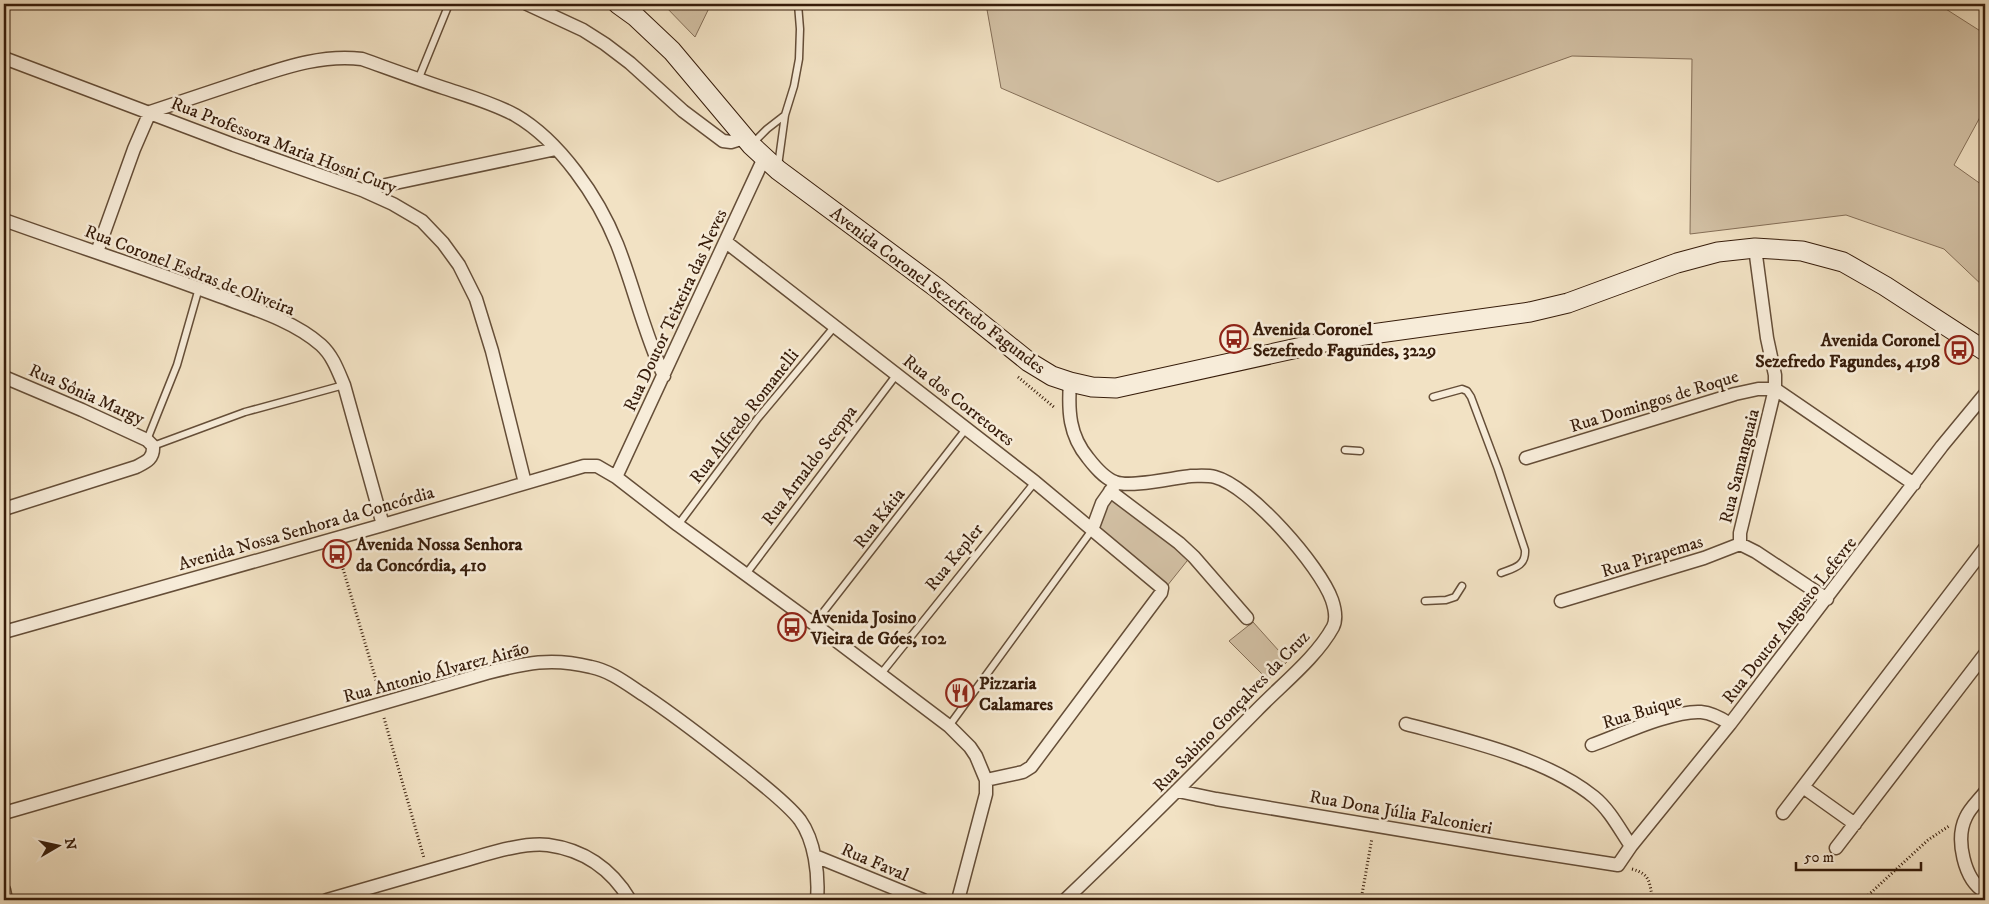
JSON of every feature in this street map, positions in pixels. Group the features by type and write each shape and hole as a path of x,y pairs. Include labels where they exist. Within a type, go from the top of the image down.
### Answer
{"main road":[{"name":"Avenida Coronel Sezefredo Fagundes","path":"618,4 636,17 672,51 759,153 937,288 1029,362 1052,376 1070,382 1092,387 1116,388 1343,338 1530,312 1568,303 1677,263 1718,252 1754,248 1802,251 1842,262 1885,286 1985,351"}],"street":[{"path":"527,4 583,30 606,44 683,111 723,141 731,142 759,153"},
{"name":"Rua Professora Maria Hosni Cury","path":"4,58 234,145 362,190 393,204 422,221 443,243 460,265 476,299 492,351 525,483"},
{"path":"97,252 134,149 150,112 267,73 327,58 362,59 487,103 515,116 556,149 577,173 601,212 616,243 653,352 664,376"},
{"path":"362,190 556,149"},
{"name":"Rua Doutor Teixeira das Neves","path":"616,477 726,242 759,153"},
{"name":"Rua Coronel Esdras de Oliveira","path":"4,220 254,309 304,332 323,347 336,365 344,385 383,525"},
{"name":"Rua dos Corretores","path":"726,242 1035,482 1160,585 1161,592 1031,767 1023,772 986,780"},
{"name":"Rua Samanguaia","path":"1740,544 1740,534 1775,389 1775,374 1767,338 1754,248"},
{"name":"Rua Sônia Margy","path":"4,378 82,410 150,443"},
{"path":"1070,382 1069,420 1081,449 1088,460 1108,478 1113,487 1194,557 1247,618"},
{"name":"Rua Domingos de Roque","path":"1526,458 1735,394 1758,389 1775,389"},
{"path":"1775,389 1914,484"},
{"name":"Rua Doutor Augusto Lefevre","path":"1618,865 1690,771 1730,724 1985,394"},
{"path":"4,508 136,467 151,457 150,443"},
{"name":"Avenida Nossa Senhora da Concórdia","path":"4,632 584,466 597,466 616,477 949,726 970,747 986,780"},
{"name":"Rua Sabino Gonçalves da Cruz","path":"1065,900 1178,791 1323,642 1334,625 1336,618 1332,597 1302,553 1257,504 1225,480 1204,475 1113,487"},
{"path":"1092,530 1097,514 1113,487"},
{"path":"1740,544 1756,552 1826,600"},
{"name":"Rua Pirapemas","path":"1561,601 1617,586 1740,544"},
{"path":"1783,813 1985,548"},
{"path":"1836,848 1985,654"},
{"name":"Rua Antonio Álvarez Airão","path":"4,813 527,663 545,661 568,663 591,667 609,673 686,723 772,793 800,819 808,834 815,856 818,900"},
{"name":"Rua Buique","path":"1592,745 1656,722 1688,713 1707,713 1720,717 1730,724"},
{"path":"1406,724 1479,744 1544,768 1576,784 1596,798 1607,810 1631,846"},
{"path":"958,900 986,794 986,780"},
{"path":"1803,787 1854,824"},
{"name":"Rua Dona Júlia Falconieri","path":"1178,791 1216,799 1618,865"},
{"path":"1985,792 1965,818 1962,837 1964,864 1969,876 1977,888 1985,892"},
{"path":"327,900 494,852 546,845 567,849 586,857 619,882 630,900"},
{"name":"Rua Faval","path":"815,856 923,900"},
{"path":"4,890 6,900"}],"lane":[{"path":"418,80 449,4"},
{"path":"759,153 785,115 794,86 799,60 800,29 798,4"},
{"path":"759,153 767,128 785,115"},
{"path":"150,443 177,365 199,288"},
{"name":"Rua Alfredo Romanelli","path":"678,525 758,418 835,326"},
{"name":"Rua Arnaldo Sceppa","path":"746,574 897,374"},
{"path":"150,443 245,412 344,385"},
{"path":"1433,398 1462,389 1467,391 1471,398 1498,469 1525,550 1525,556 1519,566 1501,573"},
{"name":"Rua Kátia","path":"814,624 966,429"},
{"path":"1345,450 1360,451"},
{"name":"Rua Kepler","path":"880,676 1035,482"},
{"path":"949,726 1092,530"},
{"path":"1425,601 1438,601 1455,597 1462,586"}],"path":[{"path":"1016,376 1069,420"},
{"path":"334,539 429,871"},
{"path":"1863,900 1940,830 1965,818"},
{"path":"1361,900 1374,825"},
{"path":"1618,865 1642,872 1649,879 1653,900"}],"shaded area":[{"path":"663,4 711,4 695,37"},
{"path":"986,4 1938,4 1985,34 1985,108 1954,165 1985,187 1985,288 1944,249 1846,215 1690,234 1692,59 1572,56 1218,182 1001,88"},
{"path":"1114,496 1191,556 1167,586 1097,529 1106,506"},
{"path":"1253,622 1288,661 1268,680 1229,641"}],"place":[{"name":"Avenida Coronel Sezefredo Fagundes, 3229","path":"1234,339"},
{"name":"Avenida Coronel Sezefredo Fagundes, 4198","path":"1959,350"},
{"name":"Avenida Nossa Senhora da Concórdia, 410","path":"337,554"},
{"name":"Avenida Josino Vieira de Góes, 102","path":"792,627"},
{"name":"Pizzaria Calamares","path":"960,693"}]}
